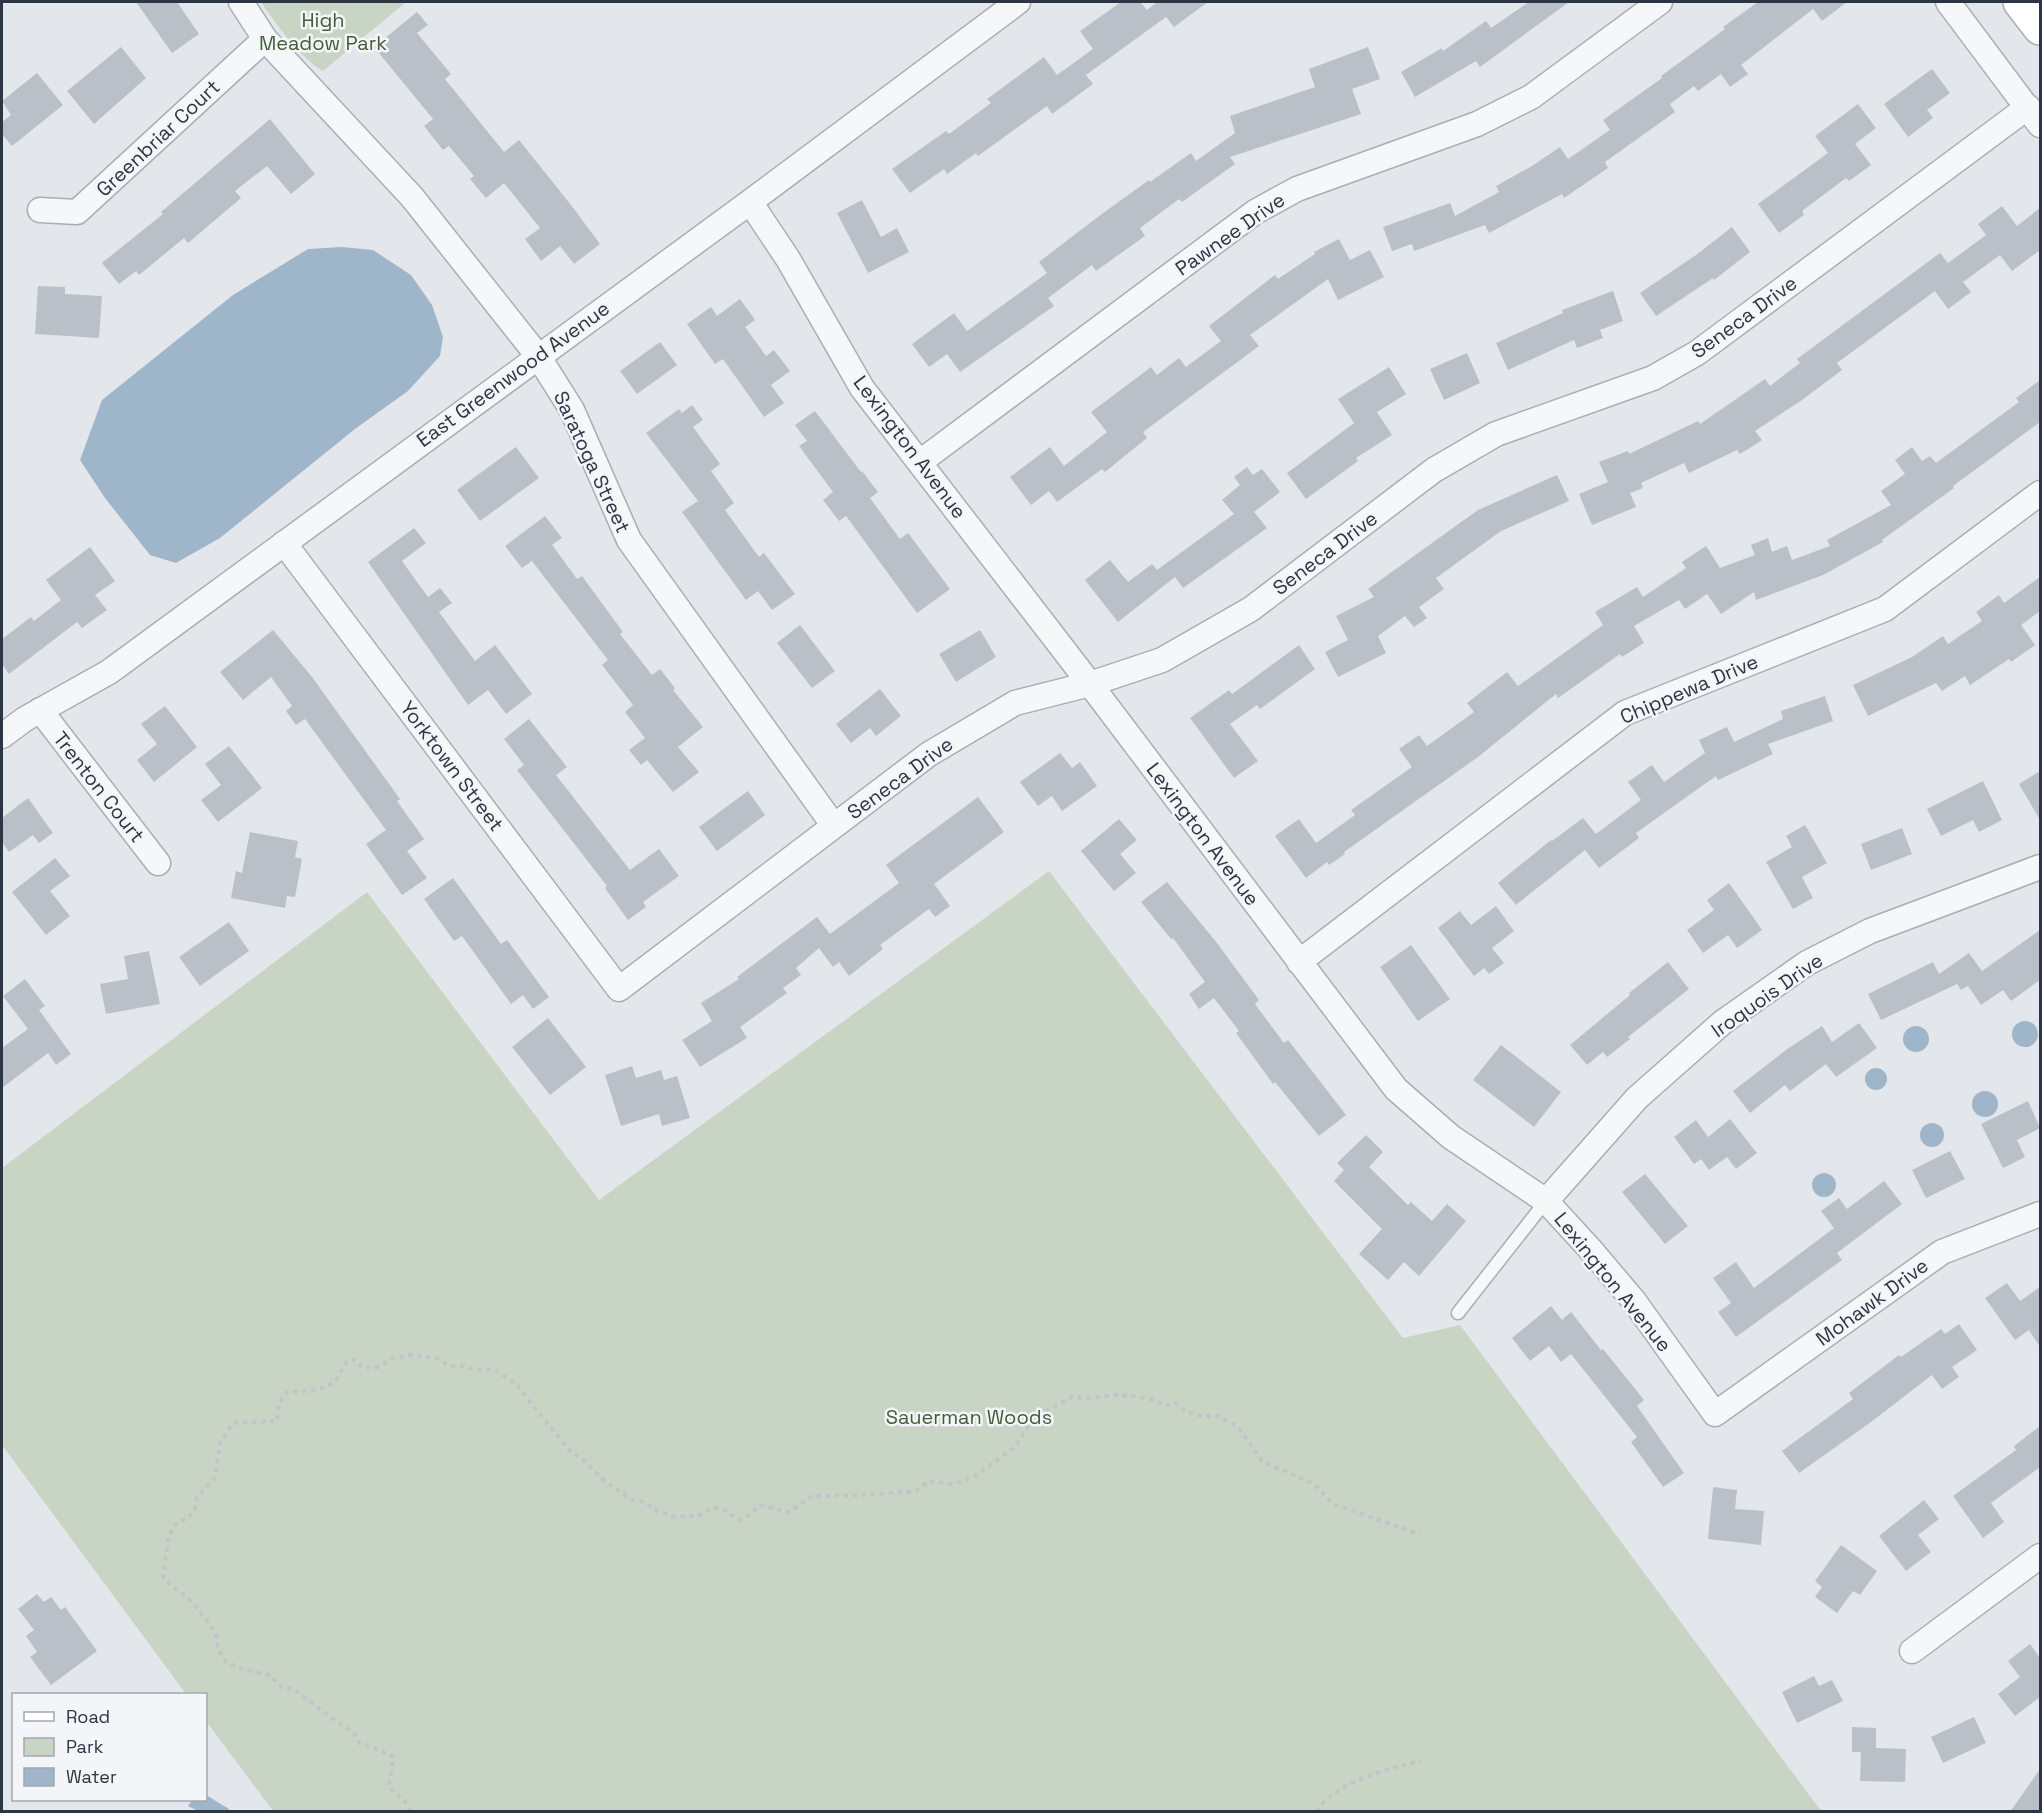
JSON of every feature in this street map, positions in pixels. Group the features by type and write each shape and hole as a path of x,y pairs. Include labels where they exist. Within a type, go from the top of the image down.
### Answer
{"street":[{"name":"Saratoga Street","path":"241,2 265,39 412,197 538,356 572,410 629,540 834,826"},
{"name":"East Greenwood Avenue","path":"2,736 40,710 109,672 750,202 1018,2"},
{"name":"Pawnee Drive","path":"920,462 1255,212 1297,189 1477,124 1531,97 1660,2"},
{"path":"1948,2 2034,116"},
{"name":"Greenbriar Court","path":"40,210 77,212 265,39"},
{"name":"Seneca Drive","path":"619,989 929,754 1015,703 1090,684 1162,660 1209,635 1251,609 1434,470 1496,434 1653,378 1697,353 2034,116"},
{"name":"Lexington Avenue","path":"750,202 788,259 861,388 1090,684 1396,1089 1451,1137 1546,1201 1634,1301 1715,1414"},
{"name":"Chippewa Drive","path":"1299,962 1625,712 1885,609 2040,493"},
{"name":"Yorktown Street","path":"284,543 619,989"},
{"name":"Trenton Court","path":"40,710 158,863"},
{"name":"Iroquois Drive","path":"1546,1201 1637,1098 1723,1022 1807,963 1870,931 2040,867"},
{"name":"Mohawk Drive","path":"1715,1414 1942,1252 2040,1214"},
{"path":"1912,1651 2040,1556"}],"lane":[{"path":"1458,1314 1546,1201"}],"path":[{"path":"411,1812 406,1803 389,1787 393,1757 360,1744 353,1732 330,1718 294,1689 283,1688 269,1675 242,1669 226,1662 218,1650 216,1634 205,1618 189,1599 170,1585 163,1576 169,1535 178,1522 188,1518 195,1509 197,1497 215,1477 220,1443 233,1423 277,1421 279,1403 287,1392 317,1389 334,1382 344,1362 353,1359 363,1368 378,1367 393,1358 411,1355 436,1358 450,1366 462,1366 476,1370 494,1369 516,1384 569,1450 587,1463 602,1479 632,1500 645,1502 655,1510 675,1517 698,1516 712,1508 723,1509 739,1520 752,1513 760,1505 789,1512 812,1496 864,1496 916,1491 929,1482 954,1484 975,1476 1015,1447 1034,1418 1072,1397 1091,1398 1116,1395 1154,1400 1165,1406 1175,1403 1186,1412 1202,1416 1219,1416 1238,1427 1263,1461 1314,1484 1333,1504 1420,1534"},
{"path":"1317,1812 1328,1797 1354,1783 1404,1764 1421,1761"}],"green space":[{"name":"High Meadow Park","path":"261,2 406,2 323,71 297,49"},
{"name":"Sauerman Woods","path":"1049,871 1403,1338 1460,1325 1821,1811 273,1811 207,1722 207,1693 185,1693 2,1445 2,1168 367,892 599,1200"}],"water":[{"path":"342,247 373,250 411,275 432,305 443,337 440,356 408,391 355,429 220,538 176,563 150,555 105,498 80,460 102,400 233,295 308,249"},
{"path":"2025,1021 2034,1025 2038,1034 2034,1043 2025,1047 2016,1043 2012,1034 2016,1025"},
{"path":"1916,1026 1925,1030 1929,1039 1925,1048 1916,1052 1907,1048 1903,1039 1907,1030"},
{"path":"1876,1068 1884,1071 1887,1079 1884,1087 1876,1090 1868,1087 1865,1079 1868,1071"},
{"path":"1985,1091 1994,1095 1998,1104 1994,1113 1985,1117 1976,1113 1972,1104 1976,1095"},
{"path":"1932,1123 1941,1126 1944,1135 1941,1144 1932,1147 1923,1144 1920,1135 1923,1126"},
{"path":"1824,1173 1832,1177 1836,1185 1832,1193 1824,1197 1816,1193 1812,1185 1816,1177"},
{"path":"207,1796 229,1809 228,1811 198,1811 188,1806 191,1801 207,1801"}],"building":[{"path":"136,2 177,2 199,34 172,53"},
{"path":"1121,2 1140,2 1147,10 1155,2 1208,2 1174,27 1166,17 1086,75 1093,84 1052,114 1047,106 978,156 976,153 947,174 944,169 910,193 892,169 946,131 949,134 991,103 987,99 1044,57 1057,75 1093,49 1080,31"},
{"path":"1529,2 1569,2 1480,67 1476,61 1415,97 1401,72 1442,48 1443,51 1486,21 1491,28"},
{"path":"1758,2 1847,2 1822,21 1813,9 1741,65 1748,74 1730,87 1721,74 1698,91 1694,86 1670,104 1675,112 1605,162 1608,168 1564,198 1562,194 1489,233 1485,225 1414,251 1412,244 1392,251 1383,227 1450,203 1455,216 1499,192 1496,186 1560,147 1568,159 1610,130 1603,120 1662,78 1661,76"},
{"path":"417,12 428,25 417,33 451,74 445,79 504,152 519,140 600,244 574,264 560,246 541,261 525,239 540,228 504,183 486,198 470,179 474,176 449,146 443,150 424,126 433,119 374,47"},
{"path":"121,47 146,78 94,124 67,91"},
{"path":"1368,47 1380,79 1352,89 1361,114 1230,157 1235,164 1182,202 1179,199 1140,228 1145,236 1096,271 1092,265 1048,298 1054,306 960,372 947,354 929,367 912,344 954,313 967,331 1047,273 1039,262 1099,216 1191,153 1196,161 1235,133 1230,116 1315,87 1309,69"},
{"path":"1932,69 1950,93 1927,110 1933,118 1908,137 1884,104"},
{"path":"37,73 63,105 12,146 2,134 2,122 11,115 2,101"},
{"path":"1858,104 1876,128 1855,144 1871,165 1849,181 1846,178 1802,211 1804,215 1779,233 1758,204 1828,153 1815,136"},
{"path":"270,119 315,174 291,194 267,166 235,191 241,198 188,243 184,238 139,275 136,271 119,284 102,263 163,214 161,212"},
{"path":"862,200 881,237 897,228 909,252 868,273 837,213"},
{"path":"2002,206 2017,226 2040,208 2040,250 2012,271 2000,255 1963,282 1971,292 1948,309 1935,291 1837,363 1842,370 1755,431 1762,440 1740,454 1737,450 1689,473 1684,463 1641,483 1643,488 1630,493 1636,507 1592,525 1579,494 1608,482 1599,462 1628,451 1629,454 1698,421 1700,424 1765,379 1770,386 1800,363 1797,359 1940,253 1948,263 1986,235 1978,224"},
{"path":"1732,227 1750,252 1714,280 1713,278 1656,316 1640,293"},
{"path":"1339,239 1350,260 1370,250 1384,277 1338,300 1328,279 1250,335 1259,346 1143,432 1147,438 1105,472 1102,469 1057,502 1049,491 1031,505 1010,477 1050,447 1064,466 1107,432 1091,412 1151,367 1157,375 1179,358 1186,367 1221,341 1209,326 1275,275 1278,279 1315,254 1314,252"},
{"path":"38,286 65,287 65,294 102,296 99,338 35,334"},
{"path":"1613,291 1623,321 1600,330 1603,338 1577,348 1574,340 1508,370 1496,343 1563,313 1562,310"},
{"path":"740,299 755,320 745,327 766,356 774,350 790,371 771,385 784,403 764,417 723,359 715,364 687,324 711,307 717,316"},
{"path":"660,342 677,365 637,394 620,371"},
{"path":"1467,353 1480,383 1444,400 1430,369"},
{"path":"1389,367 1406,394 1377,412 1392,435 1356,458 1358,461 1306,499 1287,473 1354,423 1338,399"},
{"path":"2040,380 2040,422 1882,540 1883,542 1823,575 1756,600 1754,592 1721,614 1707,594 1685,609 1679,600 1634,626 1644,643 1622,657 1620,654 1558,698 1556,694 1478,757 1344,852 1345,854 1329,865 1327,862 1306,878 1275,836 1299,819 1316,843 1355,815 1351,810 1412,767 1399,749 1419,735 1427,746 1474,712 1467,703 1507,672 1518,686 1603,625 1595,612 1637,587 1643,597 1686,568 1682,562 1706,546 1720,568 1755,555 1751,545 1768,538 1772,552 1787,546 1792,560 1830,546 1827,540 1891,505 1881,491 1905,474 1895,460 1912,447 1922,461 1930,456 1936,463 2019,402 2016,398"},
{"path":"692,405 703,420 693,427 720,464 711,471 734,503 725,510 759,557 764,553 795,594 772,610 758,591 746,600 682,512 698,501 646,433 679,409 682,413"},
{"path":"815,411 878,492 870,498 900,539 908,533 950,589 917,613 846,516 839,521 823,500 833,492 799,446 807,441 795,425"},
{"path":"516,447 539,478 480,521 457,490"},
{"path":"1247,467 1253,475 1262,469 1280,492 1254,512 1267,528 1183,588 1175,577 1118,622 1085,580 1110,560 1128,582 1152,564 1157,570 1234,514 1222,500 1240,485 1234,477"},
{"path":"1557,475 1569,501 1501,531 1436,578 1444,589 1419,607 1427,618 1414,627 1405,616 1378,636 1386,653 1338,677 1325,652 1348,640 1336,616 1374,597 1368,589 1478,510"},
{"path":"545,516 562,538 552,545 577,579 582,576 623,632 620,634 652,675 660,669 675,688 673,690 703,727 678,747 699,772 673,792 647,760 641,765 629,750 645,738 625,712 633,705 602,665 608,660 532,561 522,568 505,546"},
{"path":"414,528 426,543 402,561 428,597 440,588 452,603 439,612 475,661 495,645 532,694 506,714 488,690 468,705 368,562"},
{"path":"90,547 115,581 95,595 107,610 82,628 77,622 9,674 2,664 2,639 31,617 34,621 61,600 46,580"},
{"path":"2040,577 2040,611 2021,625 2035,645 2011,662 2009,659 1970,685 1965,676 1942,691 1936,683 1868,716 1853,685 1912,657 1943,636 1948,644 1982,621 1976,612 1999,595 2004,603"},
{"path":"800,625 835,671 812,688 777,643"},
{"path":"273,630 312,677 400,799 397,801 424,839 407,851 427,878 402,895 366,844 386,830 305,719 296,725 286,711 292,706 271,677 243,700 220,672"},
{"path":"980,630 996,657 956,682 939,654"},
{"path":"1299,645 1315,669 1260,709 1257,705 1230,724 1258,761 1234,778 1190,718 1229,690 1232,694"},
{"path":"880,689 901,716 876,736 870,728 851,743 836,724"},
{"path":"1825,696 1833,721 1768,744 1773,754 1718,780 1716,776 1636,833 1639,838 1599,868 1585,850 1516,905 1498,883 1551,840 1583,818 1596,834 1641,800 1628,782 1652,765 1664,782 1705,753 1699,740 1727,727 1734,742 1783,719 1781,711"},
{"path":"165,706 197,747 154,782 137,760 157,744 141,724"},
{"path":"529,719 567,767 556,775 630,870 659,849 679,876 643,902 646,907 628,920 605,888 607,886 517,770 524,765 504,739"},
{"path":"229,746 262,788 218,822 201,800 221,785 205,764"},
{"path":"1060,753 1072,768 1080,762 1097,786 1062,811 1052,796 1038,806 1020,782"},
{"path":"2040,771 2040,820 2019,784"},
{"path":"1983,781 2002,820 1979,832 1973,820 1941,836 1927,809"},
{"path":"748,791 765,815 717,851 699,827"},
{"path":"978,797 1004,832 934,884 950,906 935,917 929,909 880,945 883,949 849,976 839,962 833,967 819,948 796,968 801,975 783,988 787,993 740,1027 747,1038 700,1067 682,1040 712,1021 701,1003 739,979 737,977 817,917 830,934 899,883 886,865"},
{"path":"28,798 53,833 39,843 33,835 9,852 2,842 2,818"},
{"path":"1119,819 1137,840 1120,854 1136,873 1114,891 1081,851"},
{"path":"1805,825 1827,863 1802,877 1813,898 1793,909 1766,862 1792,847 1786,836"},
{"path":"1902,828 1912,854 1871,870 1861,844"},
{"path":"250,832 298,841 295,857 302,859 295,897 287,896 285,908 231,898 236,871 242,873"},
{"path":"55,858 70,876 50,891 70,916 46,935 12,892"},
{"path":"453,878 501,944 507,940 549,997 533,1009 523,995 511,1004 462,936 454,941 424,899"},
{"path":"1167,882 1217,943 1259,1000 1255,1004 1284,1043 1288,1040 1346,1115 1319,1136 1275,1082 1273,1084 1236,1033 1239,1031 1214,998 1199,1009 1189,994 1205,982 1173,938 1171,939 1141,902"},
{"path":"1729,883 1762,930 1737,948 1728,935 1703,953 1687,930 1714,910 1707,900"},
{"path":"1496,906 1514,931 1492,948 1504,963 1489,974 1484,968 1474,976 1438,928 1460,911 1471,925"},
{"path":"229,922 249,951 200,986 179,957"},
{"path":"2040,930 2040,980 2011,1001 2003,990 1981,1005 1968,986 1961,990 1957,984 1881,1020 1868,994 1933,962 1939,974 1969,953 1982,971"},
{"path":"1411,945 1450,999 1418,1021 1380,967"},
{"path":"149,951 160,1004 106,1014 100,984 128,979 124,956"},
{"path":"1668,962 1689,989 1628,1037 1630,1039 1607,1057 1603,1052 1587,1065 1570,1045"},
{"path":"25,979 45,1006 39,1010 71,1054 56,1065 48,1053 2,1088 2,1048 28,1029 3,996"},
{"path":"548,1018 586,1067 550,1095 512,1047"},
{"path":"1859,1023 1877,1048 1836,1077 1826,1064 1790,1091 1785,1085 1750,1113 1733,1091 1786,1050 1822,1026 1832,1042"},
{"path":"1501,1045 1561,1092 1534,1127 1473,1080"},
{"path":"632,1066 636,1078 661,1070 664,1080 677,1076 690,1118 662,1126 659,1114 621,1126 605,1075"},
{"path":"2028,1101 2040,1128 2017,1140 2025,1157 2003,1168 1981,1124"},
{"path":"1730,1119 1757,1153 1736,1169 1727,1157 1709,1170 1701,1159 1694,1164 1674,1137 1696,1120 1708,1137"},
{"path":"1366,1135 1383,1152 1369,1167 1408,1205 1411,1202 1432,1221 1447,1204 1466,1221 1419,1276 1404,1262 1388,1280 1359,1254 1382,1229 1334,1181 1344,1170 1337,1163"},
{"path":"1950,1151 1965,1179 1926,1198 1912,1170"},
{"path":"1645,1174 1688,1226 1665,1244 1622,1192"},
{"path":"1884,1181 1902,1204 1837,1253 1842,1260 1736,1337 1718,1312 1731,1303 1713,1278 1736,1262 1754,1288 1834,1228 1821,1211 1839,1198 1847,1209"},
{"path":"2007,1283 2020,1301 2040,1287 2040,1347 2029,1330 2015,1340 1985,1298"},
{"path":"1551,1306 1562,1320 1571,1312 1644,1400 1637,1406 1684,1473 1663,1487 1631,1442 1637,1437 1571,1354 1561,1362 1549,1346 1530,1361 1512,1338"},
{"path":"1959,1324 1977,1350 1952,1367 1959,1377 1942,1389 1932,1375 1799,1473 1782,1451 1853,1399 1849,1393 1899,1355 1901,1357 1941,1329 1945,1334"},
{"path":"2040,1426 2040,1467 1991,1503 2004,1522 1983,1538 1953,1496 2016,1450 2014,1446"},
{"path":"1713,1487 1737,1490 1735,1509 1764,1511 1761,1545 1708,1539"},
{"path":"1924,1500 1939,1519 1918,1535 1931,1552 1906,1571 1879,1536"},
{"path":"1841,1545 1877,1571 1860,1595 1853,1591 1837,1613 1815,1597 1822,1587 1815,1581"},
{"path":"37,1594 44,1602 51,1597 61,1610 65,1607 97,1651 51,1685 30,1657 37,1652 26,1636 34,1630 18,1609"},
{"path":"2030,1644 2040,1658 2040,1697 2015,1716 1998,1694 2020,1677 2008,1661"},
{"path":"1814,1676 1819,1686 1832,1680 1843,1701 1797,1723 1782,1692"},
{"path":"1974,1717 1986,1743 1943,1763 1931,1737"},
{"path":"1852,1727 1876,1728 1876,1748 1906,1749 1905,1782 1860,1781 1861,1752 1852,1752"},
{"path":"2040,1769 2040,1812 2010,1812"}]}
